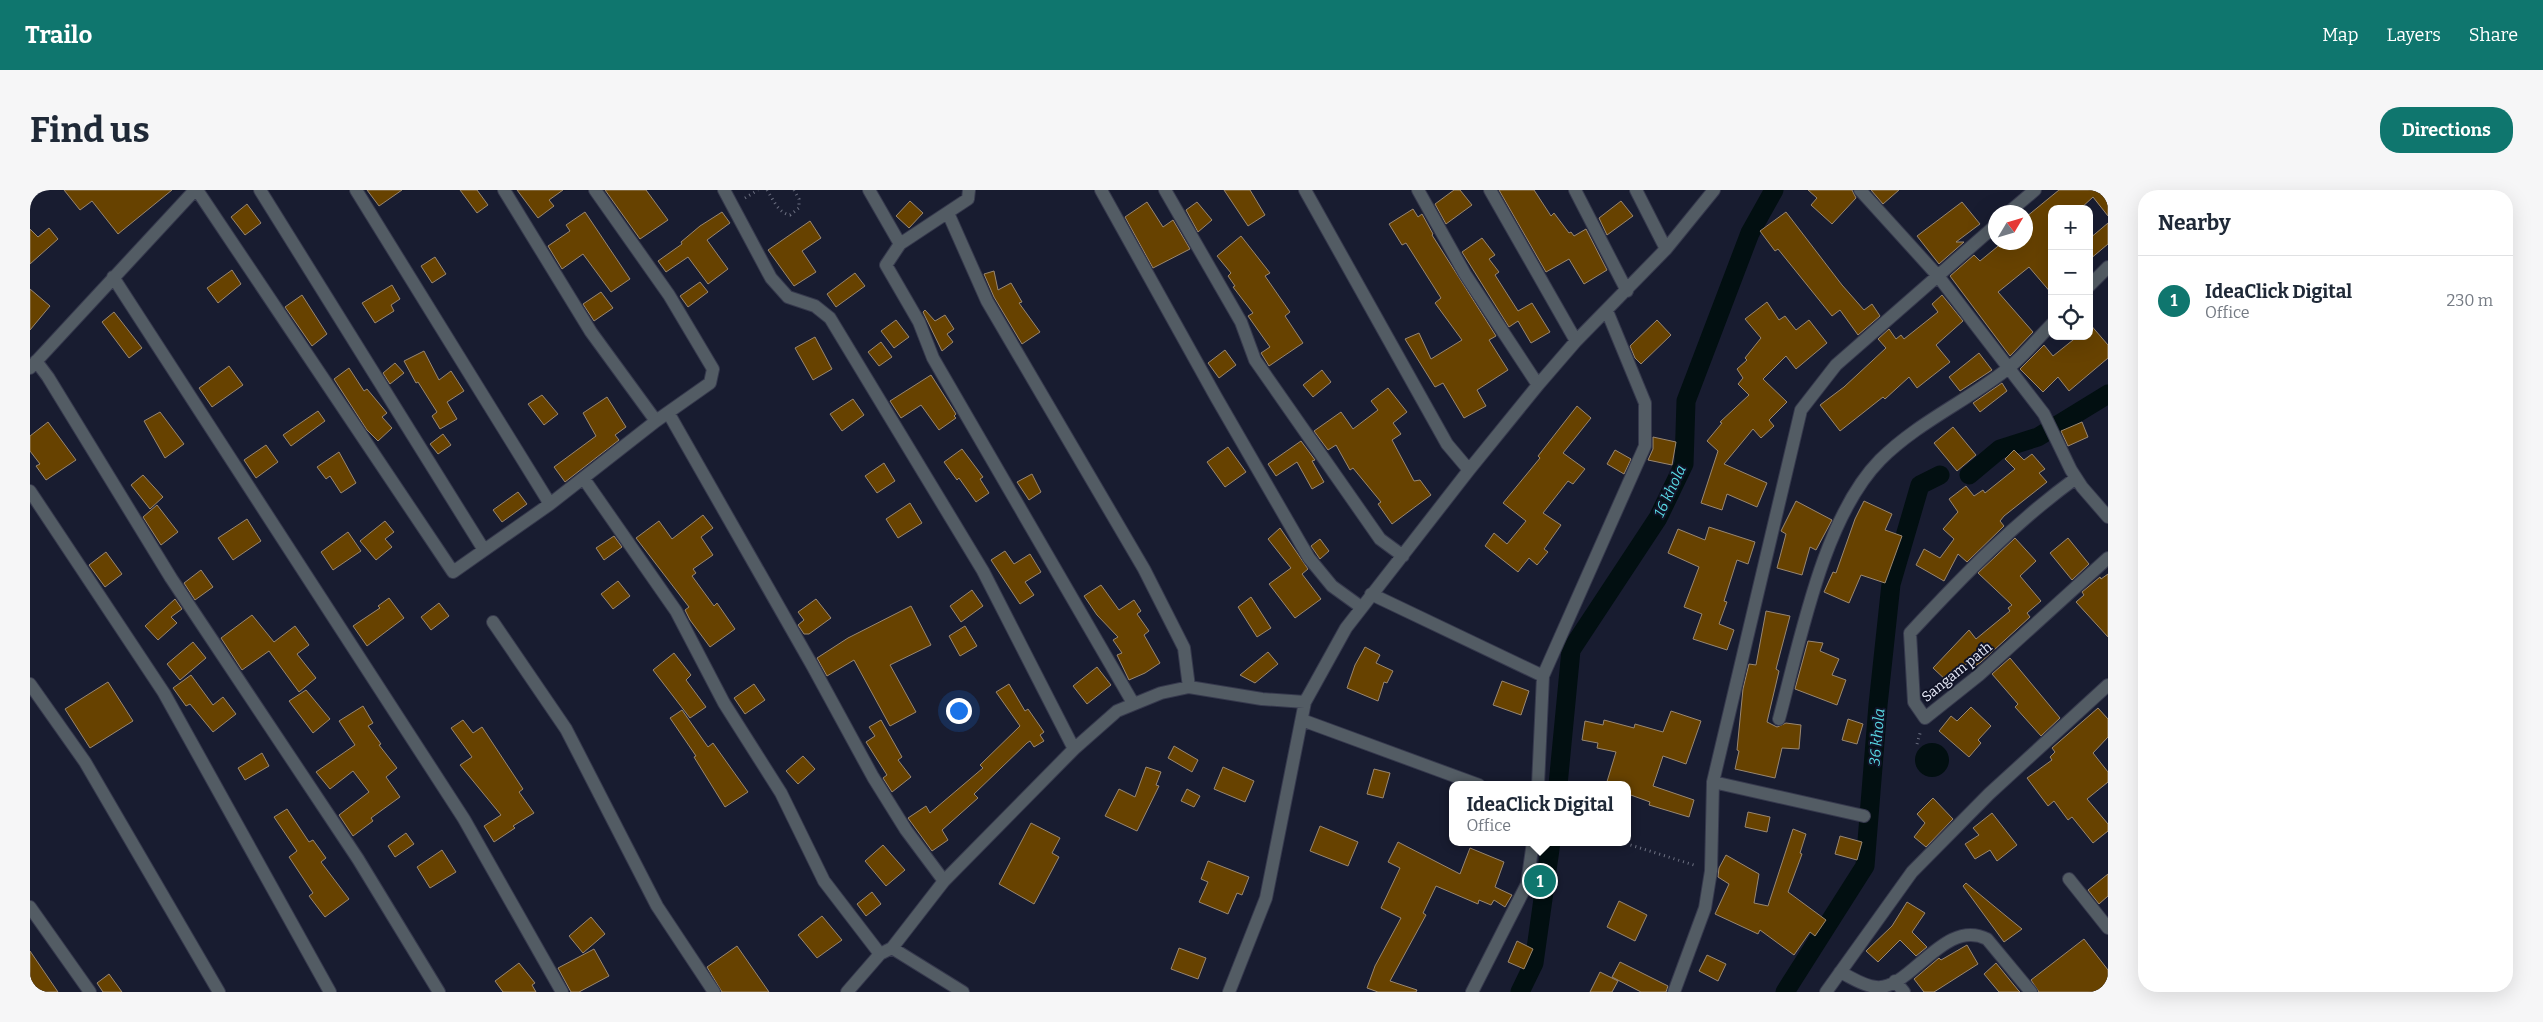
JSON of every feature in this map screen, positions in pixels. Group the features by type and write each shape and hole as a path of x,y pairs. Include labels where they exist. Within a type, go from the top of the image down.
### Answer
{"street":[{"path":"439,992 358,859 171,578 48,377 33,365 196,190 454,572 584,479 656,421 669,414 710,383 713,369 669,295 595,190"},
{"path":"260,190 484,550"},
{"path":"356,190 550,504"},
{"path":"504,190 591,332 656,421"},
{"path":"724,190 771,278 788,297 815,306 830,318 982,571 1074,750"},
{"path":"869,190 900,244"},
{"path":"969,190 968,199 900,244 886,265 919,322 933,358 1133,703"},
{"path":"1101,190 1216,397 1309,558 1332,586 1361,607"},
{"path":"1165,190 1241,322 1256,360 1380,539 1403,556"},
{"path":"1305,190 1447,444 1469,470"},
{"path":"1418,190 1465,274 1538,385"},
{"path":"1490,190 1576,341"},
{"path":"1575,190 1627,291"},
{"path":"1636,190 1666,249"},
{"path":"1230,992 1266,898 1306,702 1346,628 1538,385 1576,341 1666,249 1714,190"},
{"path":"1860,190 1938,276 2048,419 2076,478 2108,517"},
{"path":"2017,205 2034,190"},
{"path":"948,213 987,301 1144,569 1184,648 1189,687"},
{"path":"1674,992 1705,908 1711,870 1713,782 1801,410 1836,365 1988,232"},
{"path":"2093,282 2108,267"},
{"path":"113,277 458,810 562,992"},
{"path":"1538,781 1543,676 1645,446 1645,404 1607,311"},
{"path":"1780,719 1814,590 1843,512 1861,482 1880,461 1914,430 2008,369 2048,328"},
{"path":"669,414 812,665 873,777 906,830 944,881"},
{"name":"Sangam path","path":"2076,478 2038,506 1982,556 1910,634 1914,702 1925,718 1980,675 2108,558"},
{"path":"584,479 676,611 724,703 781,793 824,881 886,951 963,992"},
{"path":"30,491 164,694 330,992"},
{"path":"1371,594 1543,676"},
{"path":"493,622 566,729 657,906 714,992"},
{"path":"30,684 85,762 219,992"},
{"path":"1826,992 1912,872 1989,794 2108,685"},
{"path":"848,992 886,951 944,881 1074,750 1117,711 1161,693 1189,687 1262,699 1306,702"},
{"path":"1302,720 1468,781"},
{"path":"1713,782 1864,816"},
{"path":"1474,991 1527,884 1532,846"},
{"path":"2069,879 2108,928"},
{"path":"30,907 90,992"},
{"path":"1840,972 1877,988 1895,981 1963,934 1978,934 1987,939 2030,992"},
{"path":"1895,981 1904,992"}],"path":[{"path":"745,198 758,190"},
{"path":"767,190 784,214 790,215 799,208 800,199 794,190"},
{"path":"1631,845 1711,870"}],"shaded area":[{"path":"1932,743 1944,748 1949,760 1944,772 1932,777 1920,772 1915,760 1920,748"}],"building":[{"path":"64,190 172,190 118,234 92,201 80,210"},
{"path":"367,190 402,190 379,206"},
{"path":"460,190 477,190 488,205 477,213"},
{"path":"517,190 563,190 549,200 554,206 538,218"},
{"path":"605,190 646,190 668,220 640,239"},
{"path":"1224,190 1250,190 1265,215 1248,226"},
{"path":"1454,190 1460,190 1472,205 1446,224 1435,204"},
{"path":"1499,190 1534,190 1551,216 1554,213 1569,233 1571,232 1574,236 1586,229 1607,270 1584,284 1569,259 1546,272"},
{"path":"1808,190 1852,190 1856,198 1832,224 1811,205 1817,198"},
{"path":"1871,190 1899,190 1883,204"},
{"path":"2059,190 2108,190 2108,216 2093,197 2084,205 2048,205 2048,289 2029,267 1998,292 2033,332 2010,356 1950,276 1974,255 1980,261 1993,250 2033,250 2033,211"},
{"path":"910,201 923,213 909,228 896,216"},
{"path":"1621,201 1633,216 1607,235 1599,218"},
{"path":"1147,202 1163,227 1173,220 1190,249 1153,268 1125,217"},
{"path":"1197,202 1212,220 1198,232 1186,210"},
{"path":"1962,202 1980,224 1956,242 1964,242 1939,264 1917,236"},
{"path":"247,204 261,223 245,235 231,217"},
{"path":"1413,209 1418,217 1422,214 1432,235 1496,336 1489,340 1508,370 1477,390 1486,406 1464,418 1443,383 1435,387 1405,339 1419,333 1431,359 1462,340 1435,303 1441,298 1406,243 1402,245 1389,224"},
{"path":"585,212 630,279 611,292 583,254 562,269 548,246 570,231 566,225"},
{"path":"722,212 730,223 707,240 728,269 708,284 688,257 666,272 658,261 682,244 681,242 700,226"},
{"path":"1786,212 1842,285 1864,310 1872,304 1880,316 1858,335 1840,310 1832,316 1778,249 1775,251 1760,231"},
{"path":"810,221 821,238 802,251 816,272 794,286 768,250"},
{"path":"2108,223 2108,244 2093,257 2093,250 2093,236"},
{"path":"49,228 58,239 30,264 30,229 38,237"},
{"path":"1241,236 1270,273 1265,276 1290,312 1285,316 1303,343 1269,366 1261,353 1270,347 1248,316 1253,313 1233,287 1235,286 1228,276 1231,273 1217,256"},
{"path":"1482,238 1495,255 1489,259 1499,272 1495,275 1518,311 1532,303 1550,332 1531,343 1518,321 1509,327 1462,252"},
{"path":"435,257 446,274 432,283 421,266"},
{"path":"232,270 241,284 218,303 207,288"},
{"path":"994,271 998,290 1011,283 1022,302 1019,303 1040,332 1022,344 994,297 984,274"},
{"path":"855,273 865,286 836,307 827,294"},
{"path":"700,282 708,292 688,307 680,296"},
{"path":"392,285 400,299 391,305 394,311 375,323 362,303"},
{"path":"30,289 50,306 30,330"},
{"path":"601,292 613,308 594,321 583,304"},
{"path":"302,295 327,334 312,346 285,307"},
{"path":"1942,295 1963,321 1936,345 1950,362 1917,388 1909,377 1885,399 1883,397 1840,431 1820,405 1844,387 1886,348 1878,339 1889,329 1896,339 1901,335 1904,339 1938,312 1932,304"},
{"path":"1767,302 1779,320 1785,316 1796,330 1809,320 1827,343 1796,369 1786,356 1763,379 1787,402 1769,420 1774,426 1761,438 1753,429 1724,464 1767,483 1757,507 1727,494 1722,510 1701,503 1718,451 1707,441 1722,423 1720,422 1749,395 1738,384 1743,378 1737,369 1747,360 1745,358 1761,338 1745,319"},
{"path":"925,310 935,321 945,315 954,329 947,334 953,342 942,351 923,312"},
{"path":"114,312 142,348 129,358 102,322"},
{"path":"896,320 909,337 894,348 881,331"},
{"path":"1657,320 1671,335 1641,364 1635,358 1630,346"},
{"path":"2093,328 2108,345 2108,358 2069,391 2058,377 2043,392 2020,369 2044,345 2053,356 2073,340 2093,340"},
{"path":"815,337 832,369 813,380 795,348"},
{"path":"881,342 892,357 879,366 868,352"},
{"path":"1225,350 1236,365 1219,378 1208,363"},
{"path":"424,351 439,380 451,371 464,391 447,402 457,419 440,429 432,416 437,412 418,382 416,383 404,361"},
{"path":"1979,353 1992,370 1960,391 1949,377"},
{"path":"395,363 404,373 390,384 383,373"},
{"path":"229,366 243,385 212,407 199,388"},
{"path":"349,368 364,391 367,389 387,413 382,417 392,428 378,441 367,430 334,379"},
{"path":"1322,370 1331,382 1313,397 1303,385"},
{"path":"931,375 956,414 954,416 956,418 939,430 921,405 901,418 890,401"},
{"path":"2002,383 2007,391 1980,412 1973,403"},
{"path":"1388,388 1407,412 1393,423 1401,434 1392,440 1414,481 1420,480 1431,495 1392,524 1378,504 1381,502 1353,468 1350,470 1336,445 1328,450 1314,431 1341,412 1353,429 1378,410 1371,401"},
{"path":"542,395 558,414 544,425 528,404"},
{"path":"607,397 626,427 615,435 619,440 565,482 554,467 596,436 583,413"},
{"path":"853,399 864,415 842,431 830,414"},
{"path":"1577,406 1591,418 1563,453 1585,469 1573,484 1568,481 1543,513 1561,525 1544,549 1548,552 1537,565 1529,558 1518,572 1485,546 1494,533 1507,544 1526,521 1503,503 1540,458 1538,456"},
{"path":"318,411 325,421 291,446 283,435"},
{"path":"160,412 184,444 165,458 144,421"},
{"path":"48,422 76,460 46,480 36,466 40,464 30,451 30,436"},
{"path":"2082,422 2088,437 2068,446 2061,431"},
{"path":"1953,427 1976,455 1957,471 1934,443"},
{"path":"443,434 451,445 438,454 430,444"},
{"path":"1653,437 1676,442 1672,465 1648,460 1653,449"},
{"path":"1301,441 1315,460 1312,461 1324,482 1312,489 1297,462 1276,476 1268,464"},
{"path":"266,445 278,462 256,478 244,460"},
{"path":"1228,447 1246,472 1225,487 1207,462"},
{"path":"962,449 983,477 980,479 989,493 976,502 959,478 957,480 944,462"},
{"path":"1615,450 1631,459 1624,474 1607,464"},
{"path":"2014,450 2024,460 2032,454 2045,469 2039,473 2047,482 2004,516 2000,521 2004,526 1967,562 1958,554 1944,581 1916,565 1924,549 1940,558 1954,539 1943,529 1958,512 1949,499 1966,486 1974,496 1983,490 1985,493 2015,469 2005,459"},
{"path":"339,452 356,483 341,493 330,476 326,479 317,467"},
{"path":"884,463 895,481 877,493 865,476"},
{"path":"1032,474 1041,492 1029,500 1017,482"},
{"path":"143,475 163,497 150,509 131,485"},
{"path":"518,492 527,504 502,522 493,510"},
{"path":"1796,501 1832,520 1816,550 1810,547 1802,575 1777,568 1786,534 1781,531"},
{"path":"1864,501 1892,514 1885,530 1902,536 1885,583 1861,575 1849,603 1824,592 1833,572 1836,573 1855,519"},
{"path":"910,503 922,523 898,538 886,519"},
{"path":"157,505 178,532 161,545 143,517"},
{"path":"703,515 713,528 701,537 713,555 693,569 696,573 692,576 714,606 717,603 735,629 710,647 690,620 685,610 689,607 636,538 659,521 672,539"},
{"path":"247,519 261,541 233,560 218,538"},
{"path":"385,521 394,532 385,539 392,547 376,560 360,541"},
{"path":"1709,527 1755,542 1748,564 1737,560 1724,601 1727,602 1719,624 1734,630 1727,650 1693,639 1702,614 1684,607 1699,567 1668,553 1678,529 1705,540"},
{"path":"1280,528 1308,569 1302,574 1321,599 1295,618 1269,584 1291,568 1268,539"},
{"path":"348,532 361,551 333,570 321,552"},
{"path":"614,536 622,547 604,560 596,548"},
{"path":"2015,538 2036,561 2020,576 2041,601 2027,613 2030,617 1981,662 1974,667 1969,661 1949,683 1933,668 1969,630 1976,639 2010,611 2008,608 2012,605 1978,573"},
{"path":"2068,538 2089,564 2072,580 2050,553"},
{"path":"1320,539 1329,551 1320,559 1311,546"},
{"path":"1005,551 1014,564 1030,554 1041,572 1025,582 1034,595 1020,604 991,560"},
{"path":"106,552 122,574 105,587 89,565"},
{"path":"201,570 213,587 195,600 184,583"},
{"path":"2108,574 2108,637 2076,602 2084,595 2082,592 2100,577 2101,579"},
{"path":"618,581 630,596 613,609 601,594"},
{"path":"1101,585 1119,610 1134,600 1141,611 1137,614 1149,631 1144,635 1160,663 1145,673 1129,680 1117,655 1122,653 1113,640 1118,637 1097,615 1084,596"},
{"path":"972,590 983,606 961,622 950,606"},
{"path":"1251,597 1271,628 1257,637 1238,607"},
{"path":"389,598 404,618 367,646 353,626 380,608 378,606"},
{"path":"175,599 182,609 171,617 177,623 158,640 145,626"},
{"path":"816,599 831,618 809,634 804,634 798,625 804,620 798,612"},
{"path":"439,603 449,616 431,630 421,617"},
{"path":"911,606 931,645 890,665 916,712 890,726 854,660 827,676 817,658 848,638"},
{"path":"1766,611 1790,616 1776,669 1779,671 1767,722 1777,727 1786,723 1801,725 1799,749 1782,748 1775,778 1735,769 1739,751 1737,750 1743,689 1749,664 1756,665"},
{"path":"252,615 274,642 295,626 309,645 297,654 316,678 299,692 269,651 242,670 221,638"},
{"path":"965,626 977,646 960,656 949,636"},
{"path":"1808,641 1823,643 1820,651 1839,659 1832,675 1846,680 1837,705 1795,689"},
{"path":"193,642 206,658 180,680 167,664"},
{"path":"1365,647 1380,655 1376,663 1393,671 1387,683 1384,682 1378,701 1347,688 1355,665"},
{"path":"1268,652 1278,664 1255,683 1240,675"},
{"path":"674,653 691,675 686,680 706,707 690,718 653,670"},
{"path":"2010,658 2060,718 2041,736 2015,707 2018,704 1992,674"},
{"path":"1097,667 1111,685 1087,704 1073,686"},
{"path":"191,675 213,705 223,697 236,714 213,732 190,704 186,706 173,688"},
{"path":"1502,681 1529,691 1521,715 1493,705"},
{"path":"108,682 133,721 90,748 65,709"},
{"path":"754,684 765,700 745,714 734,698"},
{"path":"1009,684 1025,711 1028,709 1044,732 1040,735 1044,741 1034,747 1030,741 1027,743 974,794 978,798 942,830 948,840 932,851 908,818 926,806 930,813 983,768 980,765 1020,726 996,692"},
{"path":"306,690 330,719 313,733 289,701"},
{"path":"363,706 373,723 368,726 381,744 379,745 397,768 386,777 400,797 371,818 373,821 353,836 339,815 369,792 353,771 330,789 316,772 355,745 339,721"},
{"path":"1971,707 1991,726 1978,740 1981,743 1969,757 1939,731 1951,716 1957,721"},
{"path":"2098,708 2108,719 2108,737 2093,753 2108,772 2108,782 2087,799 2108,824 2108,831 2093,843 2072,817 2068,820 2054,801 2048,806 2027,778 2052,760 2050,757 2055,752 2052,748"},
{"path":"682,710 708,747 713,743 748,792 725,807 694,757 696,756 670,718"},
{"path":"1671,711 1701,721 1686,764 1663,756 1653,786 1694,800 1689,817 1649,805 1650,802 1631,795 1631,781 1607,781 1616,752 1597,748 1598,743 1582,740 1585,721 1603,725 1604,720 1634,728 1635,724 1663,732"},
{"path":"1848,719 1863,724 1857,744 1842,740"},
{"path":"463,720 473,733 482,727 523,789 519,792 534,813 513,826 515,828 494,842 484,826 501,815 460,765 472,757 451,728"},
{"path":"881,720 902,757 898,760 911,777 892,792 883,778 887,775 866,742 875,736 869,727"},
{"path":"1174,746 1198,760 1192,772 1168,758"},
{"path":"262,753 269,766 245,780 238,768"},
{"path":"803,756 815,769 798,784 786,771"},
{"path":"1146,767 1161,772 1156,785 1159,786 1137,831 1105,816 1119,789 1135,797"},
{"path":"1223,767 1254,781 1245,802 1214,789"},
{"path":"1374,769 1390,773 1383,798 1367,794"},
{"path":"1187,789 1200,796 1194,807 1181,801"},
{"path":"1933,798 1953,819 1926,847 1914,837 1925,823 1917,814"},
{"path":"287,809 309,842 313,840 326,858 321,862 349,899 325,917 309,896 313,893 289,857 297,851 274,817"},
{"path":"1748,812 1770,817 1767,832 1745,827"},
{"path":"1992,813 2017,845 1997,861 1990,850 1975,859 1965,844 1979,835 1973,828"},
{"path":"1031,823 1060,838 1052,853 1059,857 1034,904 999,884"},
{"path":"1320,826 1358,842 1348,866 1310,851"},
{"path":"1793,829 1806,834 1800,853 1802,854 1788,892 1826,920 1815,936 1810,932 1794,955 1760,930 1758,934 1715,914 1729,884 1718,877 1719,868 1726,855 1759,874 1754,903 1768,906"},
{"path":"406,833 414,844 395,857 388,846"},
{"path":"1840,836 1862,842 1857,860 1835,854"},
{"path":"1398,842 1460,874 1470,848 1504,862 1495,887 1512,895 1505,907 1494,900 1491,905 1479,900 1478,904 1436,886 1423,913 1426,915 1390,981 1417,990 1416,992 1378,992 1367,988 1375,966 1401,918 1381,908 1400,868 1388,862"},
{"path":"883,845 905,870 886,886 865,861"},
{"path":"442,850 456,872 430,888 417,867"},
{"path":"1208,861 1249,877 1242,895 1237,893 1228,914 1199,902 1208,882 1201,879"},
{"path":"2108,874 2108,896 2099,904 2088,890"},
{"path":"1966,883 2022,929 2004,942 1963,886"},
{"path":"872,892 881,904 866,916 857,904"},
{"path":"1619,901 1647,915 1635,941 1607,927"},
{"path":"1907,902 1925,913 1912,932 1927,947 1916,956 1900,940 1878,962 1866,951 1892,926"},
{"path":"822,916 842,940 817,958 798,935"},
{"path":"591,917 605,934 583,953 569,936"},
{"path":"2084,939 2108,970 2108,992 2039,992 2031,980"},
{"path":"1517,941 1533,949 1524,969 1508,962"},
{"path":"1967,945 1978,964 1934,992 1924,992 1914,979 1939,958 1941,960"},
{"path":"737,946 769,992 722,992 707,967"},
{"path":"1179,948 1206,958 1198,979 1171,969"},
{"path":"594,949 609,976 579,992 571,992 558,968"},
{"path":"30,951 58,992 30,992"},
{"path":"1707,955 1726,964 1718,981 1699,971"},
{"path":"1620,962 1668,986 1666,992 1641,992 1612,977"},
{"path":"519,963 535,983 532,985 536,992 503,992 495,981"},
{"path":"1996,963 2020,992 1999,992 1984,974"},
{"path":"1600,972 1618,981 1612,992 1590,992"},
{"path":"109,974 122,992 103,992 97,983"}],"waterway":[{"name":"16 khola","path":"1558,781 1571,650 1658,518 1684,464 1686,401 1750,233 1774,190"},
{"name":"36 khola","path":"1969,475 2000,449 2038,437 2108,394"},
{"name":"36 khola","path":"1785,992 1865,866 1878,705 1891,584 1920,485 1940,475"},
{"name":"16 khola","path":"1520,992 1534,963 1550,846"}],"place":[{"name":"IdeaClick Digital","path":"1540,881"}]}
